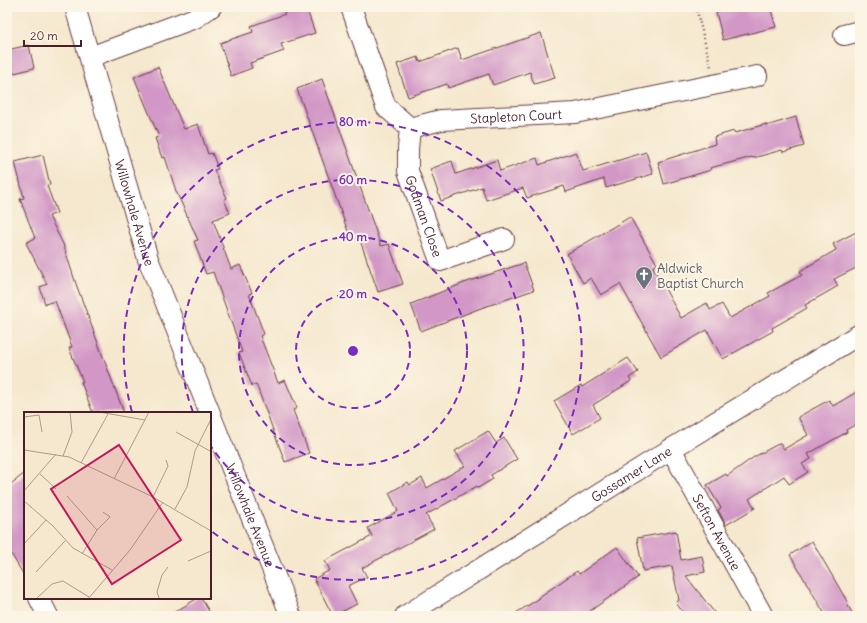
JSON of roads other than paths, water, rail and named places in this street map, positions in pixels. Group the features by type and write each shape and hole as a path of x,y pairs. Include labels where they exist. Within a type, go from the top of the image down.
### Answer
{"street":[{"name":"Willowhale Avenue","path":"75,7 148,259 210,412"},
{"path":"90,58 195,18 211,7"},
{"path":"351,7 386,107 410,128"},
{"name":"Stapleton Court","path":"410,128 441,120 575,113 757,76"},
{"name":"Godman Close","path":"410,128 408,171 440,261 504,239"},
{"name":"Gossamer Lane","path":"405,616 671,449 860,334"},
{"name":"Willowhale Avenue","path":"211,416 291,616"},
{"name":"Sefton Avenue","path":"671,449 763,616"},
{"path":"40,599 48,616"}],"place":[{"name":"Aldwick Baptist Church","path":"644,290"}]}
